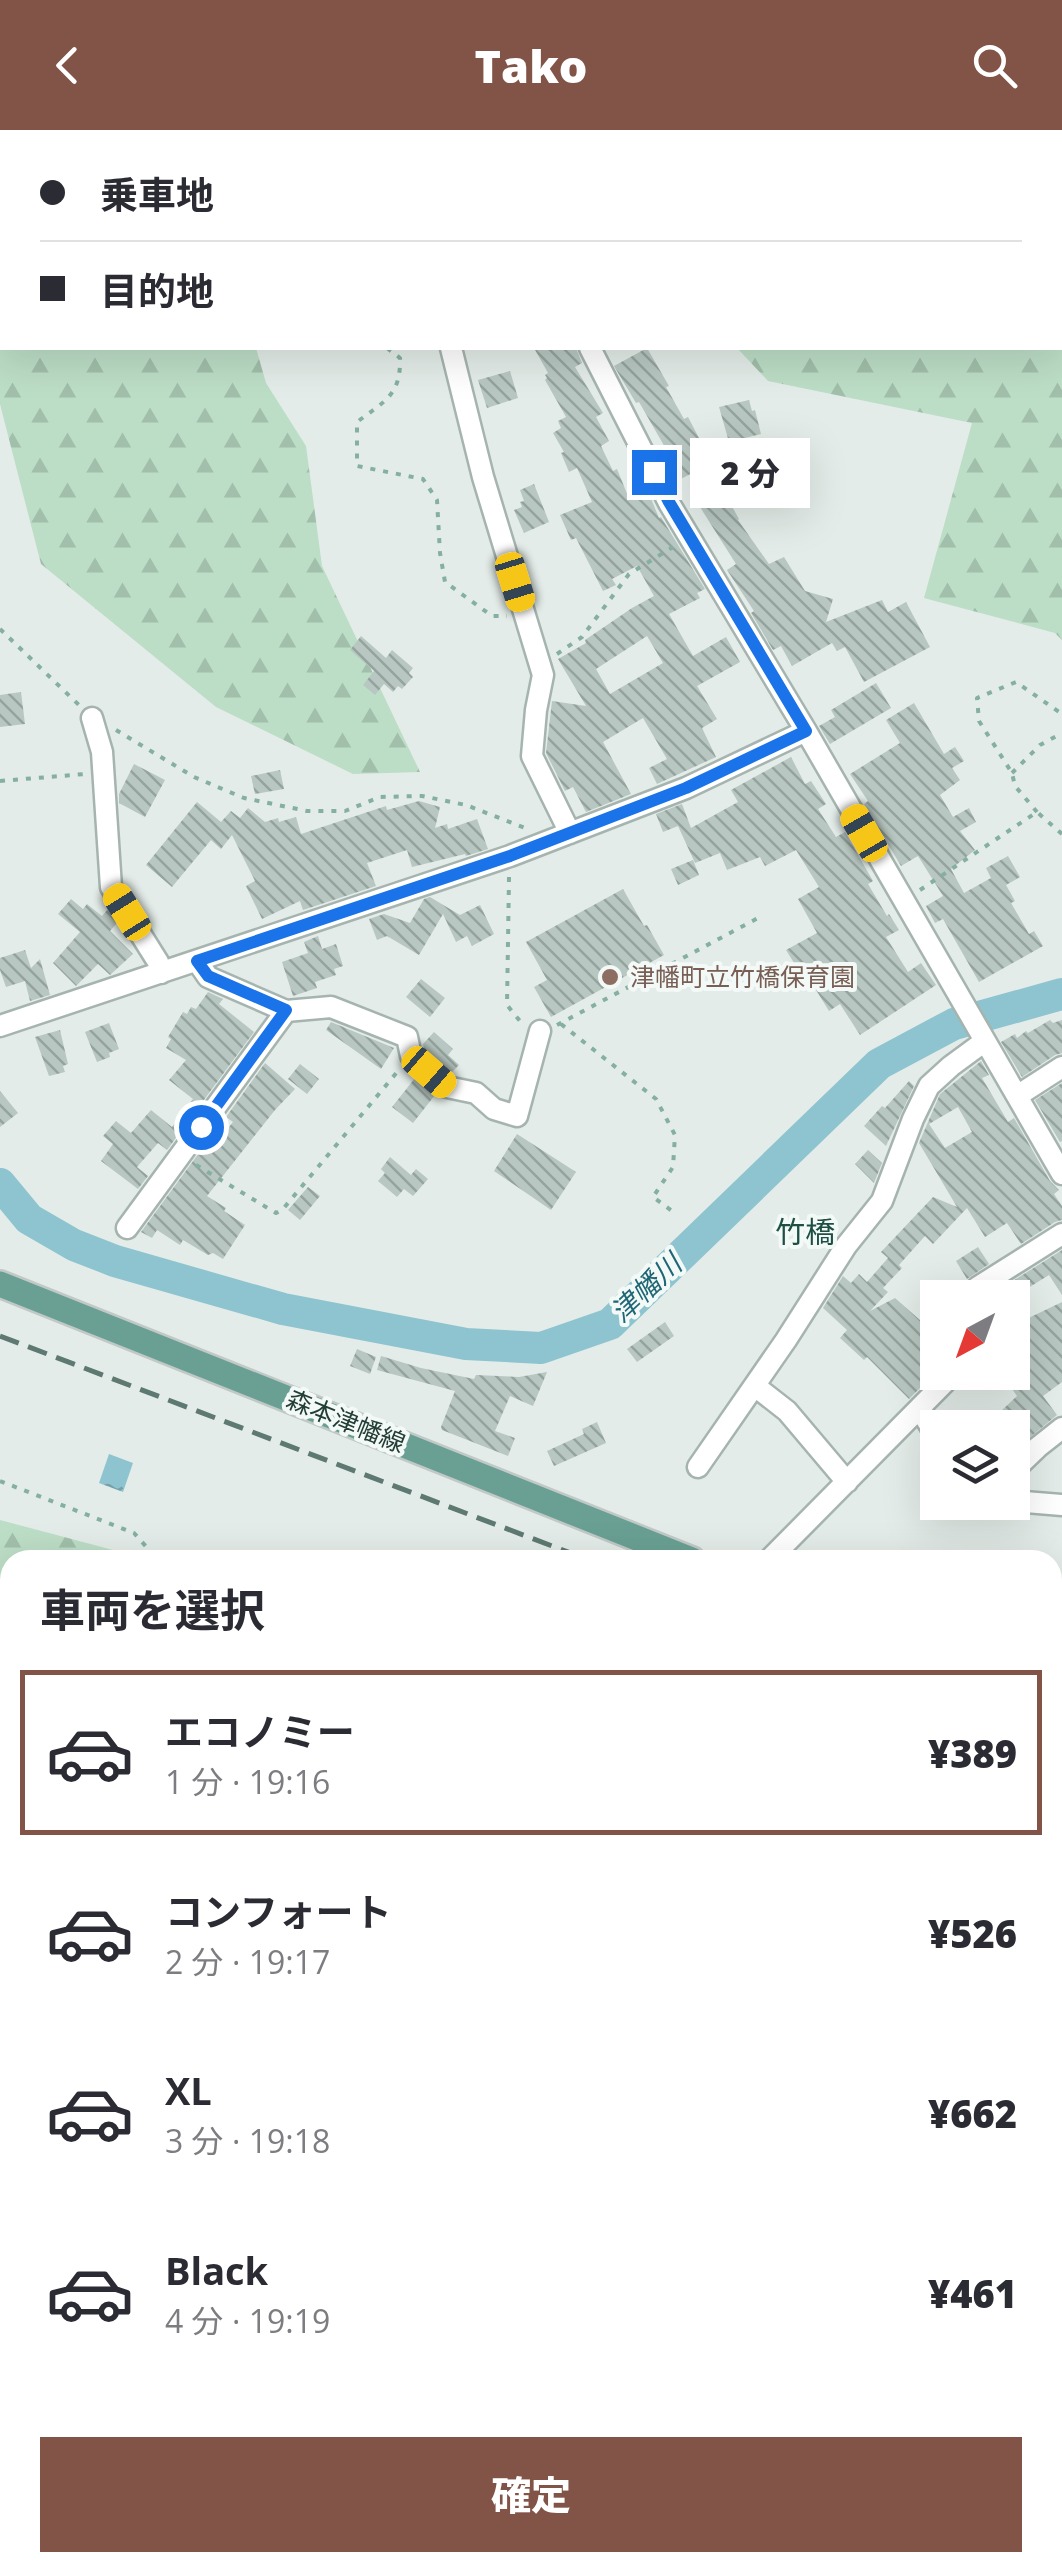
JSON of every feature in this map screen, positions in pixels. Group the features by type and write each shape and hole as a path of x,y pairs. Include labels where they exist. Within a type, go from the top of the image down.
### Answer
{"main road":[{"name":"森本津幡線","path":"0,1284 667,1550"}],"street":[{"path":"451,350 483,477 543,676 532,756 570,833"},
{"path":"591,350 669,502 1062,1174"},
{"path":"92,718 102,752 111,887 161,973"},
{"path":"0,1026 510,856 686,788 806,731"},
{"path":"197,961 208,976 286,1010 332,1007 407,1036 411,1056 447,1087 476,1094 494,1109 516,1116 540,1031"},
{"path":"126,1228 286,1010"},
{"path":"698,1467 846,1246 882,1201 928,1086 986,1041"},
{"path":"1017,1096 1062,1067"},
{"path":"989,1280 1062,1234"},
{"path":"755,1386 787,1410 846,1482"},
{"path":"779,1550 938,1390"},
{"path":"1030,1455 1062,1428"},
{"path":"1030,1502 1062,1505"}],"path":[{"path":"390,350 400,358 400,380 386,400 358,422 357,466 423,479 436,500 446,582 492,616 526,616"},
{"path":"540,664 582,637 629,574 690,536"},
{"path":"0,629 92,718 194,777 244,798 326,811 345,810 380,797 422,796 466,805 527,829 545,843"},
{"path":"1062,714 1016,682 978,698 979,721 1012,772 1015,786 1036,812 1062,834"},
{"path":"1012,772 1040,745 1062,733"},
{"path":"0,781 103,772"},
{"path":"904,901 1036,812"},
{"path":"510,856 507,1004 522,1025 540,1031 561,1024 760,917"},
{"path":"561,1024 656,1099 675,1135 673,1167 653,1197 672,1211"},
{"path":"180,1156 276,1212 283,1210 411,1056"},
{"path":"0,1481 134,1532 149,1550"}],"green space":[{"path":"0,350 257,350 266,383 306,446 322,566 420,772 353,774 216,707 41,564 0,404"},
{"path":"739,350 1062,350 1062,640 1055,633 924,598 972,423 768,381"},
{"path":"0,1520 113,1550 0,1550"}],"water":[{"path":"109,1454 133,1463 123,1492 99,1483"}],"building":[{"path":"535,350 577,350 582,363 575,367 603,413 596,417 609,441 601,446 613,471 617,469 628,496 642,490 646,498 650,496 659,518 705,589 697,593 700,598 669,614 693,656 726,637 740,662 697,686 717,719 702,728 716,757 657,784 649,768 667,759 643,718 603,742 631,794 586,812 573,787 565,791 546,753 552,701 586,706 558,659 654,596 637,566 612,579 616,585 603,591 576,538 571,540 560,515 592,502 577,468 569,472 553,433 561,428 558,421 566,417 545,375 548,373","holes":["647,636 663,663 610,694 596,669"]},
{"path":"648,350 684,419 688,417 699,438 695,440 738,520 769,564 784,557 805,591 833,599 826,622 882,600 888,612 906,602 930,647 864,682 845,647 837,651 832,643 792,666 781,646 773,650 727,570 736,564 700,507 711,501 694,472 679,480 666,458 670,456 614,366"},
{"path":"510,371 518,398 487,408 478,380"},
{"path":"749,400 761,434 729,442 719,407"},
{"path":"534,484 549,522 524,533 514,510 522,507 520,502 524,501 520,490"},
{"path":"361,636 386,658 392,650 413,668 409,673 413,677 402,689 398,686 393,692 384,684 375,695 363,685 374,671 350,650"},
{"path":"876,683 891,708 830,744 819,726 835,717 831,710"},
{"path":"21,692 25,724 0,727 0,695"},
{"path":"914,703 944,754 955,747 964,761 952,768 960,780 940,795 953,817 969,808 976,822 960,831 975,850 951,869 964,893 991,878 986,868 1008,856 1020,877 1006,885 1015,901 1011,903 1029,934 1034,931 1043,946 979,982 943,919 935,923 926,906 943,896 918,856 901,866 850,774 900,743 886,720"},
{"path":"791,757 805,784 811,781 826,804 818,809 836,837 845,832 873,881 868,884 899,930 886,937 908,972 921,963 936,985 860,1035 840,1004 829,1011 786,950 817,933 798,899 819,887 796,850 765,866 760,857 727,870 720,853 695,863 678,826 663,832 656,814 682,804 691,828 738,802 731,790"},
{"path":"134,764 165,780 145,817 119,803 119,794"},
{"path":"280,770 284,789 255,794 251,776"},
{"path":"419,801 440,807 435,828 447,824 448,829 477,819 488,849 412,867 407,850 367,863 376,886 303,910 300,901 262,919 246,886 255,881 232,835 221,849 211,840 172,887 146,865 197,802 221,822 231,811 240,818 248,808 265,822 296,817 301,834 386,806 387,810"},
{"path":"693,860 699,875 678,885 671,869"},
{"path":"623,889 664,955 551,1017 534,987 547,980 526,942"},
{"path":"430,897 460,915 480,905 494,934 472,946 467,936 456,942 443,914 419,955 387,936 377,940 369,919 384,914 410,923 424,899"},
{"path":"71,899 83,909 87,904 102,916 108,909 117,923 110,931 133,954 110,975 98,964 76,986 53,963 80,932 58,914"},
{"path":"318,936 322,949 336,944 343,966 334,969 336,975 315,982 317,988 293,996 282,962 308,953 304,942"},
{"path":"25,950 31,968 40,959 50,995 30,1001 25,981 6,987 0,958"},
{"path":"421,979 445,998 430,1017 406,997"},
{"path":"208,992 223,999 219,1004 254,1032 167,1150 158,1143 137,1167 148,1176 138,1189 101,1161 113,1144 103,1136 116,1121 131,1133 151,1110 172,1127 193,1099 169,1080 186,1060 166,1048 183,1012 187,1014 191,1007 196,1009"},
{"path":"1050,1020 1062,1020 1062,1053 1022,1077 1001,1042"},
{"path":"331,1022 394,1048 381,1069 326,1030"},
{"path":"109,1023 119,1049 97,1062 85,1032"},
{"path":"60,1030 68,1064 63,1066 65,1072 49,1076 35,1037"},
{"path":"434,1032 453,1049 448,1055 459,1065 451,1073 424,1049 423,1044"},
{"path":"981,1061 989,1075 982,1078 1008,1122 1014,1118 1059,1190 1054,1194 1062,1206 1062,1220 1021,1244 1007,1223 985,1237 967,1208 933,1244 925,1236 899,1265 902,1268 883,1288 888,1292 870,1311 895,1298 920,1320 920,1388 909,1399 867,1357 864,1360 840,1338 847,1330 823,1308 843,1276 851,1283 859,1274 867,1282 888,1258 881,1252 933,1197 957,1207 919,1143 940,1094","holes":["958,1107 972,1132 945,1148 929,1124"]},
{"path":"265,1063 295,1089 207,1196 245,1225 223,1259 183,1240 180,1245 157,1230 152,1238 141,1232 207,1142 213,1147 233,1122 226,1117"},
{"path":"300,1064 319,1079 307,1094 288,1079"},
{"path":"415,1078 435,1095 413,1123 392,1107"},
{"path":"909,1081 914,1086 886,1146 864,1126"},
{"path":"1062,1083 1062,1141 1060,1142 1035,1100"},
{"path":"0,1091 18,1113 0,1127"},
{"path":"517,1134 576,1172 551,1210 494,1171"},
{"path":"868,1150 882,1163 874,1183 855,1164"},
{"path":"390,1157 411,1175 416,1169 428,1179 413,1196 404,1189 397,1197 378,1181"},
{"path":"308,1187 320,1196 300,1220 288,1210"},
{"path":"978,1247 989,1264 967,1279 956,1261"},
{"path":"1062,1250 1062,1295 1049,1275 1030,1287 1030,1280 1015,1280"},
{"path":"1062,1302 1062,1382 1043,1396 1057,1415 1030,1437 1030,1410 1002,1410 1017,1396 1013,1390 1030,1390 1030,1317"},
{"path":"665,1322 674,1336 637,1362 627,1349"},
{"path":"357,1349 376,1357 370,1374 350,1366"},
{"path":"381,1356 474,1379 476,1375 519,1377 547,1372 533,1406 510,1396 495,1431 515,1438 508,1456 442,1430 455,1391 377,1370"},
{"path":"597,1422 606,1443 554,1466 547,1451 584,1434 582,1429"}],"waterway":[{"name":"津幡川","path":"0,1184 29,1219 74,1245 115,1261 283,1309 466,1344 541,1348 610,1324 879,1064 954,1024 1062,994"}],"railway":[{"path":"0,1336 563,1550"}],"place":[{"name":"津幡町立竹橋保育園","path":"610,977"}],"district":[{"name":"竹橋","path":"805,1233"}],"route":[{"path":"201,1127 286,1010 208,976 197,961 510,856 686,788 806,731 654,472"}]}
